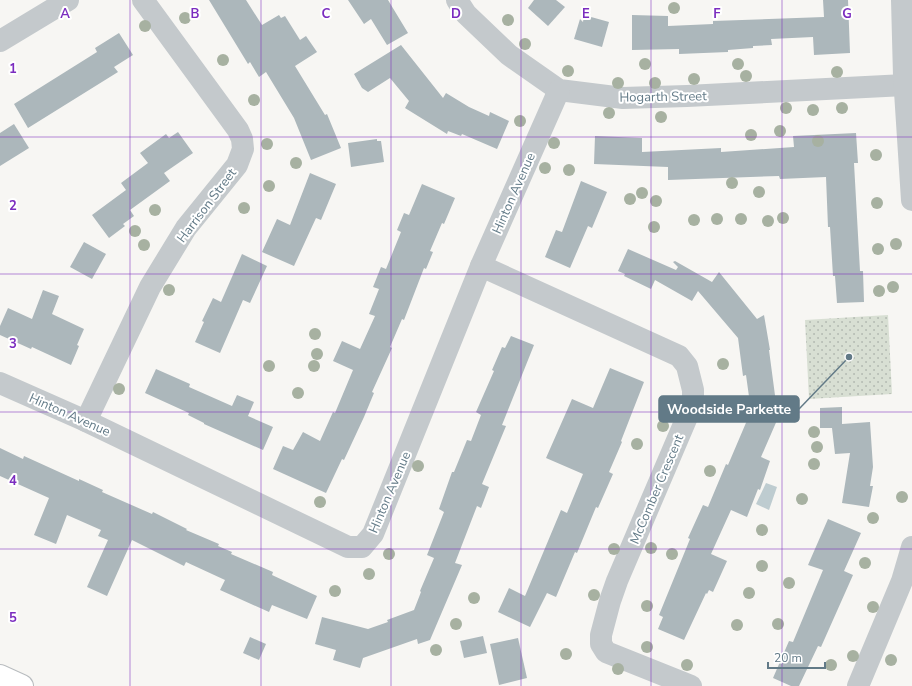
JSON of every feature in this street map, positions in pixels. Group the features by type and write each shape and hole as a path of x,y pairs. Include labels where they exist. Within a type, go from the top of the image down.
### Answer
{"highway":[{"path":"0,676 22,686"}],"street":[{"path":"0,41 68,0"},
{"name":"Harrison Street","path":"86,421 150,287 186,228 237,164 243,149 242,139 238,130 143,0"},
{"name":"Hogarth Street","path":"457,0 466,14 509,55 559,90 623,98 905,85"},
{"path":"902,0 905,85 912,200"},
{"name":"Hinton Avenue","path":"0,383 86,421 348,547 362,547 373,534 481,266 559,90"},
{"name":"McComber Crescent","path":"481,266 679,356 687,366 693,390 693,403 617,581 604,619 601,644 606,652 691,686"},
{"path":"858,686 902,581 912,547"}],"shaded area":[{"path":"888,315 892,394 809,399 805,320"},
{"path":"766,483 777,487 769,510 756,504"}],"building":[{"path":"209,0 246,0 262,25 279,15 281,18 285,16 300,40 306,36 317,52 295,66 325,115 327,114 341,148 311,160 294,118 266,72 259,77 250,62 248,64"},
{"path":"348,0 388,0 408,33 387,45 371,19 364,24"},
{"path":"534,0 556,0 565,7 548,26 528,8"},
{"path":"823,0 848,0 850,53 814,55 813,37 771,39 772,45 753,46 753,48 728,50 728,52 679,54 679,49 632,50 632,15 668,16 668,26 713,24 713,21 824,17"},
{"path":"584,15 609,22 602,47 574,39 580,19 583,22"},
{"path":"119,33 133,55 114,67 118,72 28,128 14,104 97,52 95,48"},
{"path":"401,45 443,98 446,93 469,107 489,116 490,112 509,121 497,149 462,134 461,136 448,131 447,134 405,108 409,101 390,78 368,92 362,88 354,74"},
{"path":"14,124 29,148 0,166 0,133"},
{"path":"178,132 193,153 164,173 170,181 130,210 134,216 123,224 125,226 109,238 92,215 126,190 121,183 148,163 140,153 166,134 169,138"},
{"path":"856,133 858,163 854,163 860,271 863,271 864,302 837,303 835,276 833,276 830,227 828,227 826,177 780,179 779,176 668,180 668,167 594,164 595,136 642,138 642,152 721,148 721,152 794,147 793,136"},
{"path":"377,139 377,141 381,141 384,162 351,167 348,143"},
{"path":"310,173 336,184 321,220 316,218 294,266 262,252 277,219 290,225"},
{"path":"581,181 607,192 592,228 588,226 570,268 545,257 556,230 562,232"},
{"path":"422,184 455,198 430,251 433,252 426,269 424,268 404,320 402,319 390,347 392,348 372,392 374,393 364,417 344,460 342,459 326,493 273,469 283,446 293,450 303,432 320,441 333,412 335,413 353,370 333,361 342,341 360,349 375,316 369,314 379,289 373,287 381,267 386,269 401,232 397,230 404,213 409,215"},
{"path":"84,242 106,254 92,279 70,267"},
{"path":"628,249 676,270 678,267 673,262 675,261 712,282 719,272 757,319 764,315 770,350 778,418 761,457 770,461 760,490 758,489 747,517 731,510 711,554 727,561 713,592 709,590 707,594 706,593 684,640 658,629 663,617 659,615 690,539 688,538 703,505 708,507 751,411 746,375 743,376 738,338 698,291 692,301 655,280 651,289 624,276 625,274 618,271"},
{"path":"242,254 267,266 250,303 243,300 220,353 195,342 204,322 202,321 213,298 221,302"},
{"path":"43,290 59,296 52,314 84,329 71,365 32,347 31,349 0,335 0,326 8,308 32,319"},
{"path":"511,336 534,345 502,425 506,426 482,484 489,487 481,508 477,506 455,563 462,565 430,640 418,644 417,639 363,658 360,668 333,660 336,650 315,644 322,617 368,629 414,610 421,592 420,591 434,558 427,555 444,512 439,509 452,472 454,472 467,440 471,441 481,415 476,412 494,371 492,370 502,347 505,348"},
{"path":"610,368 644,382 621,441 622,442 609,472 613,474 598,508 596,507 577,553 575,552 556,597 547,593 530,627 498,612 509,588 525,596 561,510 567,513 583,474 546,458 572,399 593,408"},
{"path":"156,369 190,384 189,387 232,406 237,395 254,402 248,416 273,427 263,450 204,424 188,415 189,413 145,393"},
{"path":"842,407 842,424 870,422 873,467 870,486 873,486 869,507 842,503 850,453 835,454 832,428 820,428 820,408"},
{"path":"0,448 23,459 24,456 79,481 79,479 103,490 102,492 152,514 153,512 187,529 186,530 219,544 218,546 232,552 231,554 273,572 272,575 317,596 307,619 272,605 269,612 220,590 225,580 186,562 184,566 132,540 107,596 87,587 108,540 98,536 101,530 67,515 56,544 34,535 49,498 0,476"},
{"path":"828,519 861,533 844,571 853,575 821,647 818,646 799,686 791,686 773,678 789,641 793,642 823,570 808,565"},
{"path":"483,636 487,653 464,658 460,641"},
{"path":"250,637 266,644 259,660 243,653"},
{"path":"518,638 527,678 499,685 490,644"}],"place":[{"name":"Woodside Parkette","path":"849,357"}]}
